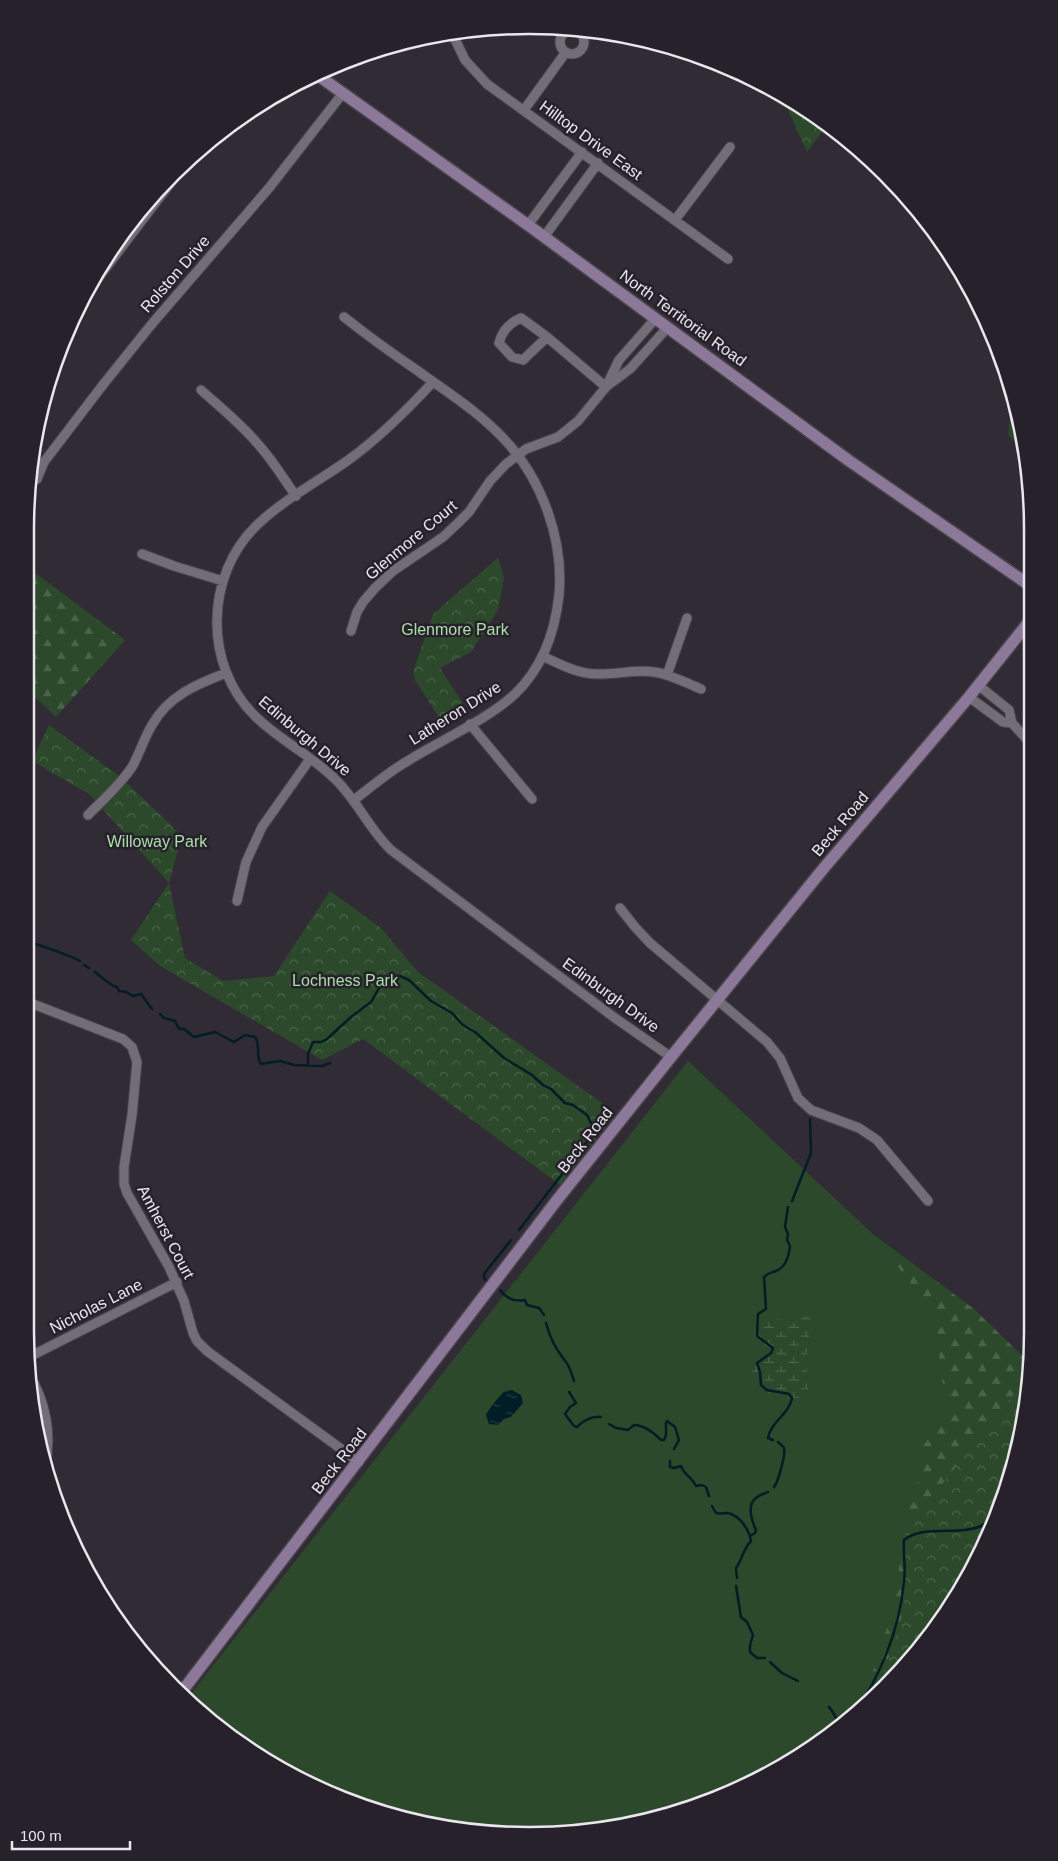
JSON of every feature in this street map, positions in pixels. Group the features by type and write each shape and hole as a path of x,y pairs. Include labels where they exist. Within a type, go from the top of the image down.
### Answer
{"main road":[{"name":"North Territorial Road","path":"322,79 528,225 848,460 1024,581"},
{"name":"Beck Road","path":"185,1688 558,1200 671,1057 828,863 969,697 1024,628"}],"street":[{"name":"Hilltop Drive East","path":"454,39 458,49 473,70 487,84 728,259"},
{"path":"524,110 566,52"},
{"name":"Rolston Drive","path":"37,480 44,462 102,386 151,325 269,188 342,94"},
{"path":"675,220 730,147"},
{"path":"528,225 582,152"},
{"path":"544,237 598,163"},
{"path":"132,234 139,224"},
{"name":"Latheron Drive","path":"344,317 486,422 518,454 542,499 552,526 558,552 559,580 558,605 552,630 542,656 531,674 515,693 498,707 405,762 354,800"},
{"path":"547,337 522,360 512,357 499,343 501,336 511,322 521,318 547,337 606,387"},
{"path":"606,387 619,360 656,318"},
{"path":"606,387 630,369 668,327"},
{"name":"Edinburgh Drive","path":"433,382 364,448 269,515 248,535 234,555 223,581 218,602 216,627 226,673 239,697 255,716 334,777 354,800 378,838 391,850 615,1018 671,1057"},
{"name":"Glenmore Court","path":"351,631 360,607 375,588 393,571 443,537 458,523 469,512 490,481 518,454 567,431 578,421 606,387"},
{"path":"201,390 242,426 277,467 296,496"},
{"path":"142,554 223,581"},
{"path":"667,675 687,618"},
{"path":"542,656 568,668 588,674 640,671 667,675 701,689"},
{"path":"88,816 123,779 137,757 151,725 165,707 188,689 226,673"},
{"path":"978,686 1009,710 1012,723 1024,734"},
{"path":"969,697 1003,722 1012,723"},
{"path":"470,724 532,799"},
{"path":"237,901 246,862 262,827 310,759"},
{"path":"620,908 650,943 766,1042 780,1058 798,1098 811,1110 859,1128 876,1140 928,1201"},
{"name":"Amherst Court","path":"34,1004 123,1039 132,1047 137,1062 136,1080 124,1167 124,1184 131,1202 177,1282 193,1333 202,1347 359,1462"},
{"name":"Nicholas Lane","path":"35,1353 177,1282"},
{"path":"38,1394 44,1408 47,1423 47,1444"}],"green space":[{"path":"760,91 777,100 823,131 807,152 788,110"},
{"path":"1011,415 1017,443 1008,435"},
{"name":"Glenmore Park","path":"498,558 504,578 498,610 471,652 440,668 468,711 444,725 415,680 413,672 433,614"},
{"path":"34,572 125,640 56,717 34,697"},
{"name":"Willoway Park","path":"49,725 123,779 182,836 169,883 89,794 34,762 34,757"},
{"name":"Lochness Park","path":"169,883 185,958 223,981 274,976 330,891 381,928 418,972 616,1113 560,1185 363,1039 322,1060 160,966 131,940"},
{"path":"688,1061 1022,1373 1021,1390 904,1609 864,1696 804,1744 777,1761 719,1790 657,1810 626,1818 594,1823 529,1827 464,1823 432,1818 370,1801 339,1790 310,1776 254,1744 191,1694"},
{"path":"873,1234 974,1309 1023,1357 1023,1364 1015,1429 1007,1460 987,1522 973,1551 958,1580 922,1633 901,1659 853,1706 876,1665 892,1611 910,1501 923,1467 917,1454 948,1412 940,1366 937,1318"},
{"path":"800,1316 810,1317 811,1322 805,1367 811,1382 805,1395 797,1398 772,1396 758,1386 752,1374 756,1360 767,1352 765,1346 755,1337 755,1326 769,1319 794,1322"},
{"path":"1021,1385 1015,1429 1007,1460 987,1522 973,1551 941,1607 901,1659 874,1687 885,1670 904,1609 905,1530"}],"water":[{"path":"512,1390 521,1395 523,1403 511,1417 504,1419 498,1425 489,1424 486,1415 489,1410 504,1392"}],"waterway":[{"path":"34,944 80,961"},
{"path":"84,965 89,968"},
{"path":"95,972 117,987 119,991 133,996 141,994 152,1009"},
{"path":"308,1065 308,1054 313,1042 321,1042 327,1039 371,1002 379,988 394,976 400,976 409,980 431,1001 452,1013 463,1025 475,1032 504,1058 551,1089 565,1103 573,1105 587,1115 593,1127 593,1134 519,1230"},
{"path":"160,1014 164,1018 175,1021 179,1029 184,1029 194,1037 215,1032 234,1042 245,1035 255,1037 258,1043 258,1057 261,1064 280,1061 294,1065 322,1066 330,1063"},
{"path":"792,1201 811,1153 810,1119"},
{"path":"773,1440 768,1438 770,1432 787,1409 792,1398 789,1394 767,1390 761,1385 757,1363 771,1353 773,1348 757,1336 758,1314 766,1309 764,1277 768,1273 779,1269 785,1264 788,1257 790,1246 785,1227 788,1207"},
{"path":"486,1280 484,1274 511,1240"},
{"path":"500,1290 511,1299 525,1300 527,1305 539,1308 544,1315"},
{"path":"546,1323 551,1339 569,1366 574,1381"},
{"path":"569,1392 576,1403 565,1414 574,1426 577,1427 591,1418 601,1417"},
{"path":"609,1424 616,1428 628,1430 634,1425 641,1426 661,1440 664,1440 667,1421 675,1427 679,1440 674,1449"},
{"path":"774,1487 778,1480 784,1456 784,1448 778,1442"},
{"path":"670,1461 670,1467 681,1466 696,1486 702,1485 706,1487 709,1496"},
{"path":"750,1536 756,1530 751,1513 751,1505 757,1497 768,1492"},
{"path":"712,1506 716,1513 728,1513 736,1517 746,1528 750,1536 751,1541 736,1568 737,1578"},
{"path":"868,1693 887,1653 898,1619 905,1572 904,1540 921,1532 972,1529 987,1522"},
{"path":"736,1586 741,1617 747,1622 753,1635 750,1652 757,1658 765,1658"},
{"path":"770,1662 782,1673 798,1681"},
{"path":"829,1707 837,1719"}]}
